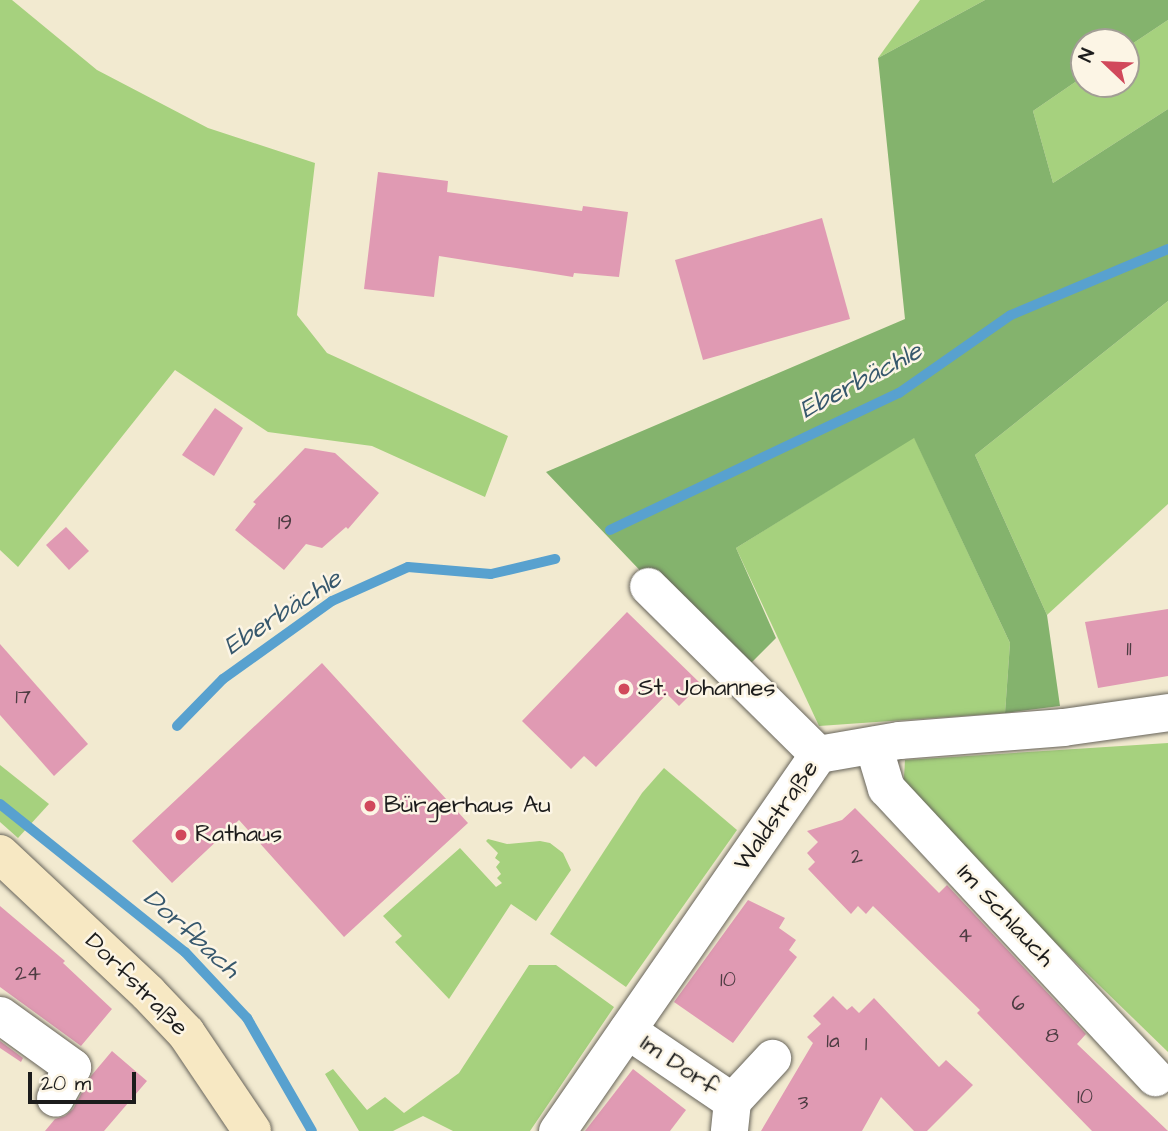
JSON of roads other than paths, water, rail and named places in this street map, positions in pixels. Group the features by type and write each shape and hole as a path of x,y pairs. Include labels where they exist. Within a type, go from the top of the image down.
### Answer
{"main road":[{"name":"Dorfstraße","path":"0,854 148,993 186,1033 252,1131"}],"street":[{"path":"648,586 818,754"},
{"name":"Waldstraße","path":"558,1131 818,754 908,739 1063,727 1168,712"},
{"name":"Im Schlauch","path":"873,745 886,788 1155,1077"},
{"path":"0,1015 72,1067 55,1098"},
{"name":"Im Dorf","path":"627,1030 731,1116 772,1058"}],"waterway":[{"name":"Eberbächle","path":"610,530 899,393 1011,315 1168,249"},
{"name":"Eberbächle","path":"177,726 223,679 332,601 408,567 491,574 555,559"},
{"name":"Dorfbach","path":"0,804 185,952 247,1018 312,1131"}],"place":[{"name":"St. Johannes","path":"624,689"},
{"name":"Bürgerhaus Au","path":"370,806"},
{"name":"Rathaus","path":"181,835"}]}
